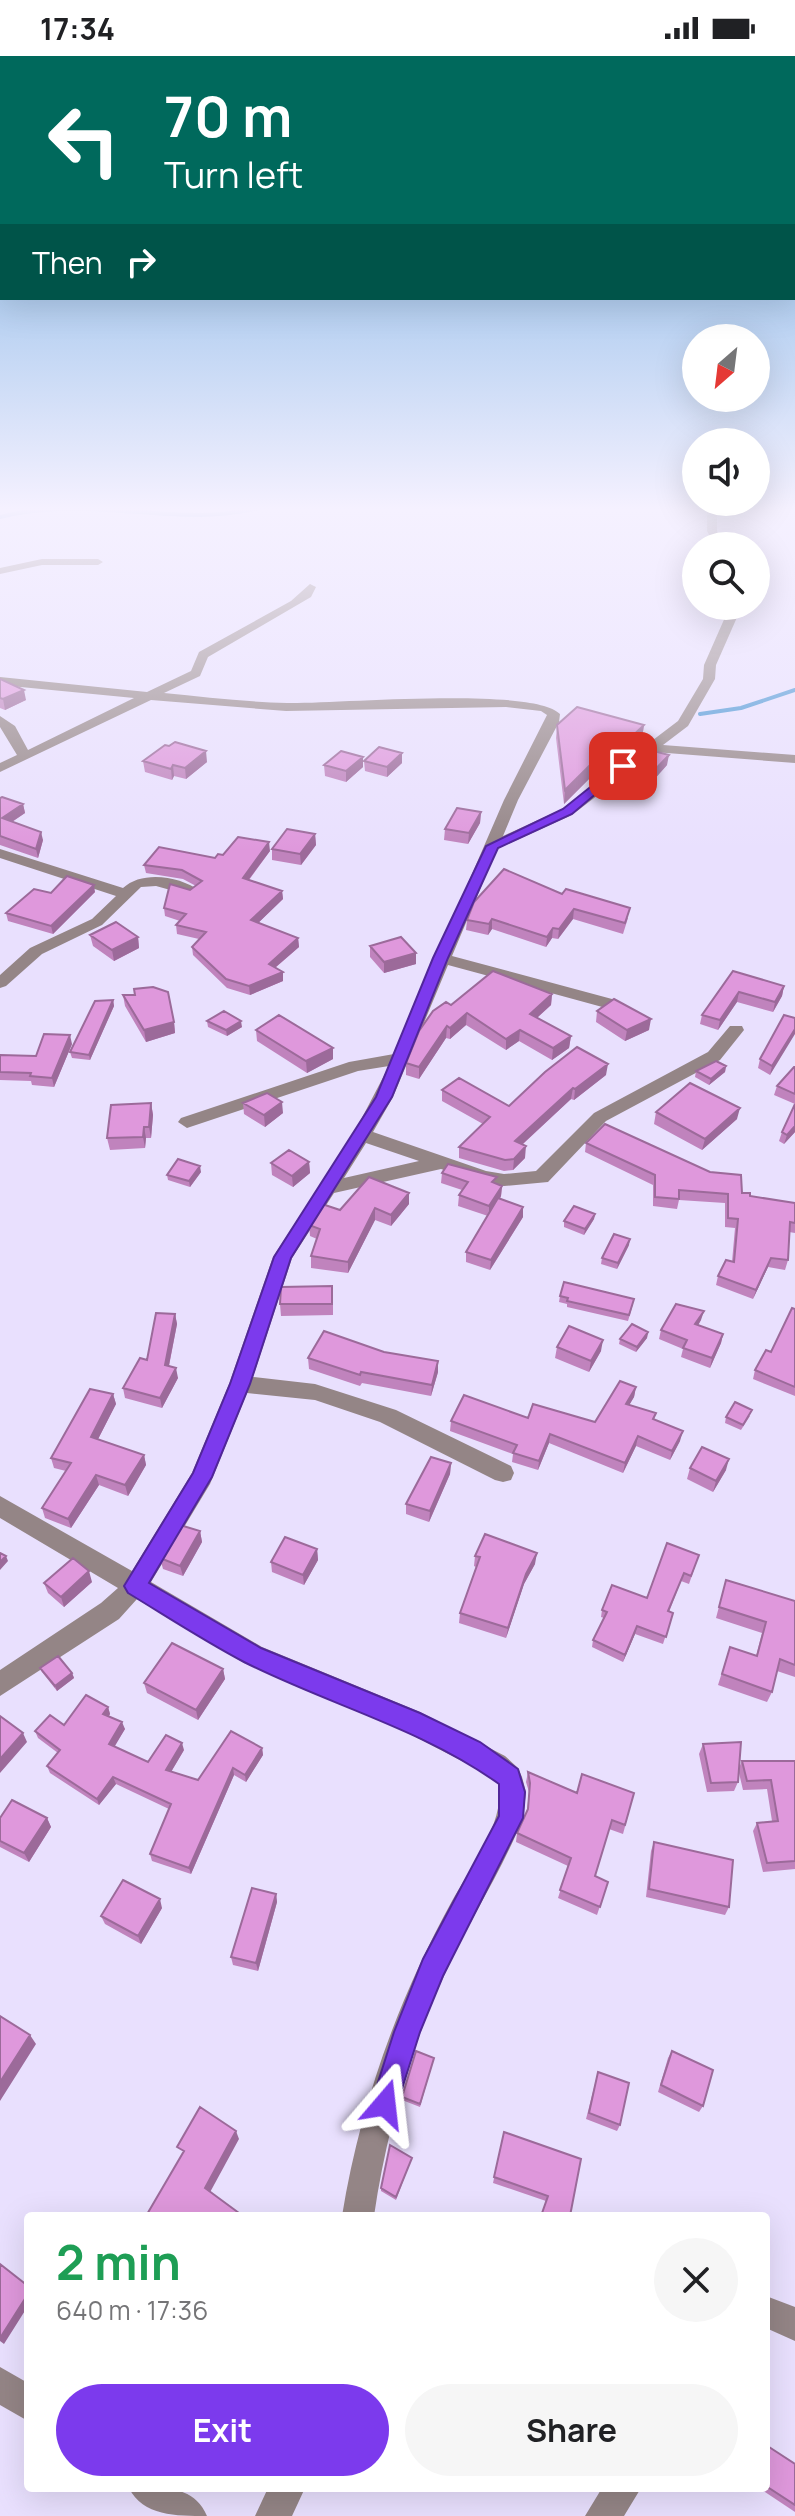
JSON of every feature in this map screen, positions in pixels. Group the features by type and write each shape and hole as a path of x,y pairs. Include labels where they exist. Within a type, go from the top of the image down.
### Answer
{"street":[{"path":"0,768 196,673 203,655 264,621"},
{"path":"493,846 567,812 623,766 653,748 683,723 700,696 730,621"},
{"path":"0,681 286,707 506,703 545,708 554,714 553,722 524,771 397,1059 384,1097 283,1257 240,1384 202,1477 135,1586 110,1611 0,1684"},
{"path":"0,720 10,729 25,757"},
{"path":"653,748 795,759"},
{"path":"0,853 126,894"},
{"path":"0,983 36,951 97,922 137,883 149,880 192,891"},
{"path":"441,958 606,1003"},
{"path":"362,1135 494,1179 541,1177 600,1117 714,1056 736,1030"},
{"path":"187,1122 355,1066 397,1059"},
{"path":"326,1188 442,1163"},
{"path":"240,1384 315,1392 374,1411 503,1473"},
{"path":"0,1506 253,1655 472,1750 509,1777 513,1792 510,1818 433,1968 407,2032 367,2165 359,2212"},
{"path":"770,2314 795,2324"},
{"path":"0,2384 24,2401"},
{"path":"153,2492 189,2516"},
{"path":"273,2516 285,2492"},
{"path":"603,2516 620,2492"}],"building":[{"path":"0,679 24,690 0,698"},
{"path":"577,707 644,725 627,741 630,742 598,766 591,764 565,790 557,725"},
{"path":"175,742 206,751 185,768 173,765 171,769 143,761 165,745"},
{"path":"379,747 402,753 387,767 364,761"},
{"path":"650,750 669,755 644,781 618,774"},
{"path":"341,751 363,757 346,771 324,765"},
{"path":"2,797 23,804 2,818 41,832 36,849 0,836"},
{"path":"457,808 481,812 469,833 445,829"},
{"path":"287,829 315,834 300,854 272,849"},
{"path":"238,837 269,842 243,878 282,891 251,920 298,938 269,964 283,972 249,986 226,979 192,947 206,932 176,925 186,914 164,908 170,884 190,890 202,881 182,870 144,865 159,847 215,858 218,854 223,855"},
{"path":"504,869 562,894 566,889 630,908 625,923 574,909 559,929 553,928 547,937 492,919 489,924 467,920 474,902"},
{"path":"67,876 94,885 51,926 6,913 34,889 51,893"},
{"path":"116,922 138,937 112,950 90,935"},
{"path":"401,937 416,953 384,962 370,946"},
{"path":"493,971 552,994 530,1014 571,1036 553,1048 520,1030 506,1039 467,1013 450,1028 447,1026 419,1067 406,1063 419,1031 433,1011 446,1002 451,1005"},
{"path":"733,971 784,986 775,1002 739,992 720,1020 702,1015"},
{"path":"153,987 168,992 174,1022 144,1030 123,995 135,995 134,989"},
{"path":"614,999 651,1019 627,1030 597,1011"},
{"path":"113,1000 89,1055 70,1052 95,1001"},
{"path":"224,1011 241,1021 226,1030 207,1021"},
{"path":"279,1015 333,1048 306,1061 256,1030"},
{"path":"784,1015 795,1018 795,1029 772,1066 760,1059"},
{"path":"44,1034 70,1035 52,1078 30,1076 31,1073 0,1072 0,1055 36,1056"},
{"path":"577,1047 608,1064 573,1088 515,1141 526,1146 514,1159 505,1160 459,1147 490,1117 442,1090 459,1078 509,1106"},
{"path":"716,1061 726,1066 711,1079 696,1071"},
{"path":"795,1067 795,1094 777,1086"},
{"path":"690,1083 740,1108 705,1139 656,1112"},
{"path":"267,1093 282,1102 264,1115 243,1103"},
{"path":"151,1103 149,1127 144,1127 143,1137 107,1138 111,1105"},
{"path":"795,1104 795,1126 787,1135 782,1132"},
{"path":"605,1124 710,1172 741,1175 742,1193 795,1203 795,1223 790,1222 788,1260 771,1258 756,1290 718,1276 726,1260 734,1262 738,1219 728,1218 728,1194 679,1190 679,1199 655,1197 655,1175 586,1143"},
{"path":"289,1150 309,1162 292,1176 271,1163"},
{"path":"178,1159 200,1166 189,1181 167,1175"},
{"path":"448,1164 497,1177 492,1182 502,1186 489,1206 459,1195 468,1182 442,1173"},
{"path":"369,1177 409,1193 391,1215 375,1208 348,1262 311,1256 320,1229 309,1225 322,1204 340,1210"},
{"path":"498,1198 523,1207 491,1260 466,1252"},
{"path":"574,1206 595,1214 585,1229 564,1221"},
{"path":"614,1234 630,1239 618,1263 602,1258"},
{"path":"564,1282 634,1299 629,1315 567,1301 568,1298 560,1296"},
{"path":"332,1286 332,1304 280,1304 281,1287"},
{"path":"676,1304 704,1311 695,1324 723,1334 712,1358 683,1348 687,1340 661,1330"},
{"path":"792,1308 795,1309 795,1387 755,1370 766,1350 771,1352"},
{"path":"156,1313 175,1314 165,1365 176,1368 160,1398 123,1388 140,1358 147,1360"},
{"path":"632,1324 648,1332 637,1347 620,1339"},
{"path":"569,1326 603,1340 591,1361 557,1347"},
{"path":"324,1331 384,1352 438,1361 432,1385 361,1372 360,1375 308,1358"},
{"path":"620,1381 636,1387 626,1404 656,1413 653,1419 683,1431 672,1451 638,1436 625,1463 550,1434 539,1461 513,1453 517,1445 451,1421 464,1395 528,1418 533,1404 595,1422"},
{"path":"90,1389 113,1394 91,1437 144,1455 125,1485 96,1475 68,1519 42,1508 71,1463 51,1458"},
{"path":"735,1402 752,1410 743,1425 726,1417"},
{"path":"702,1447 729,1459 716,1481 690,1468"},
{"path":"431,1457 451,1463 430,1511 406,1504"},
{"path":"180,1525 200,1531 180,1566 160,1558"},
{"path":"485,1534 537,1553 526,1574 508,1628 460,1613 480,1557 475,1556"},
{"path":"285,1537 317,1549 303,1575 271,1562"},
{"path":"667,1543 699,1555 691,1576 684,1573 668,1611 673,1613 666,1637 637,1626 625,1655 593,1640 607,1612 602,1610 612,1585 647,1598"},
{"path":"73,1558 89,1571 61,1597 44,1583"},
{"path":"726,1580 795,1601 795,1665 780,1659 772,1692 722,1674 730,1647 757,1656 766,1622 719,1607"},
{"path":"172,1643 223,1669 196,1710 144,1683"},
{"path":"58,1656 72,1673 55,1686 40,1668"},
{"path":"86,1695 108,1707 103,1714 122,1722 109,1744 148,1762 166,1735 182,1743 166,1770 198,1780 231,1731 262,1748 245,1775 233,1768 189,1868 150,1854 171,1804 113,1777 97,1799 47,1766 60,1750 35,1731 50,1715 64,1725"},
{"path":"0,1716 23,1733 0,1759"},
{"path":"741,1742 738,1782 711,1783 703,1744"},
{"path":"742,1761 795,1761 795,1861 767,1863 757,1823 778,1821 771,1780 747,1781"},
{"path":"528,1772 577,1793 582,1774 634,1793 625,1825 612,1820 595,1876 608,1882 600,1907 560,1890 571,1858 517,1833 528,1809"},
{"path":"12,1800 47,1818 24,1853 0,1841 0,1818"},
{"path":"654,1842 733,1860 729,1907 649,1889"},
{"path":"123,1880 160,1899 138,1936 101,1916"},
{"path":"252,1888 276,1894 256,1963 231,1957"},
{"path":"0,2016 30,2035 0,2082"},
{"path":"416,2051 434,2058 420,2104 402,2097"},
{"path":"672,2051 713,2070 703,2106 661,2085"},
{"path":"598,2072 629,2083 620,2125 589,2113"},
{"path":"200,2107 236,2131 205,2188 238,2212 148,2212 184,2151 177,2147"},
{"path":"504,2132 581,2159 571,2212 542,2212 548,2196 494,2177"},
{"path":"390,2145 412,2158 396,2197 381,2188"},
{"path":"0,2264 24,2283 24,2300 0,2338"},
{"path":"770,2448 795,2464 795,2505 770,2489"}],"waterway":[{"path":"700,714 741,708 795,690"}],"route":[{"path":"385,2104 407,2032 433,1968 468,1896 500,1843 510,1818 514,1805 509,1777 472,1750 253,1655 135,1586 202,1477 240,1384 283,1257 384,1097 397,1059 493,846 567,812 623,766"}]}
